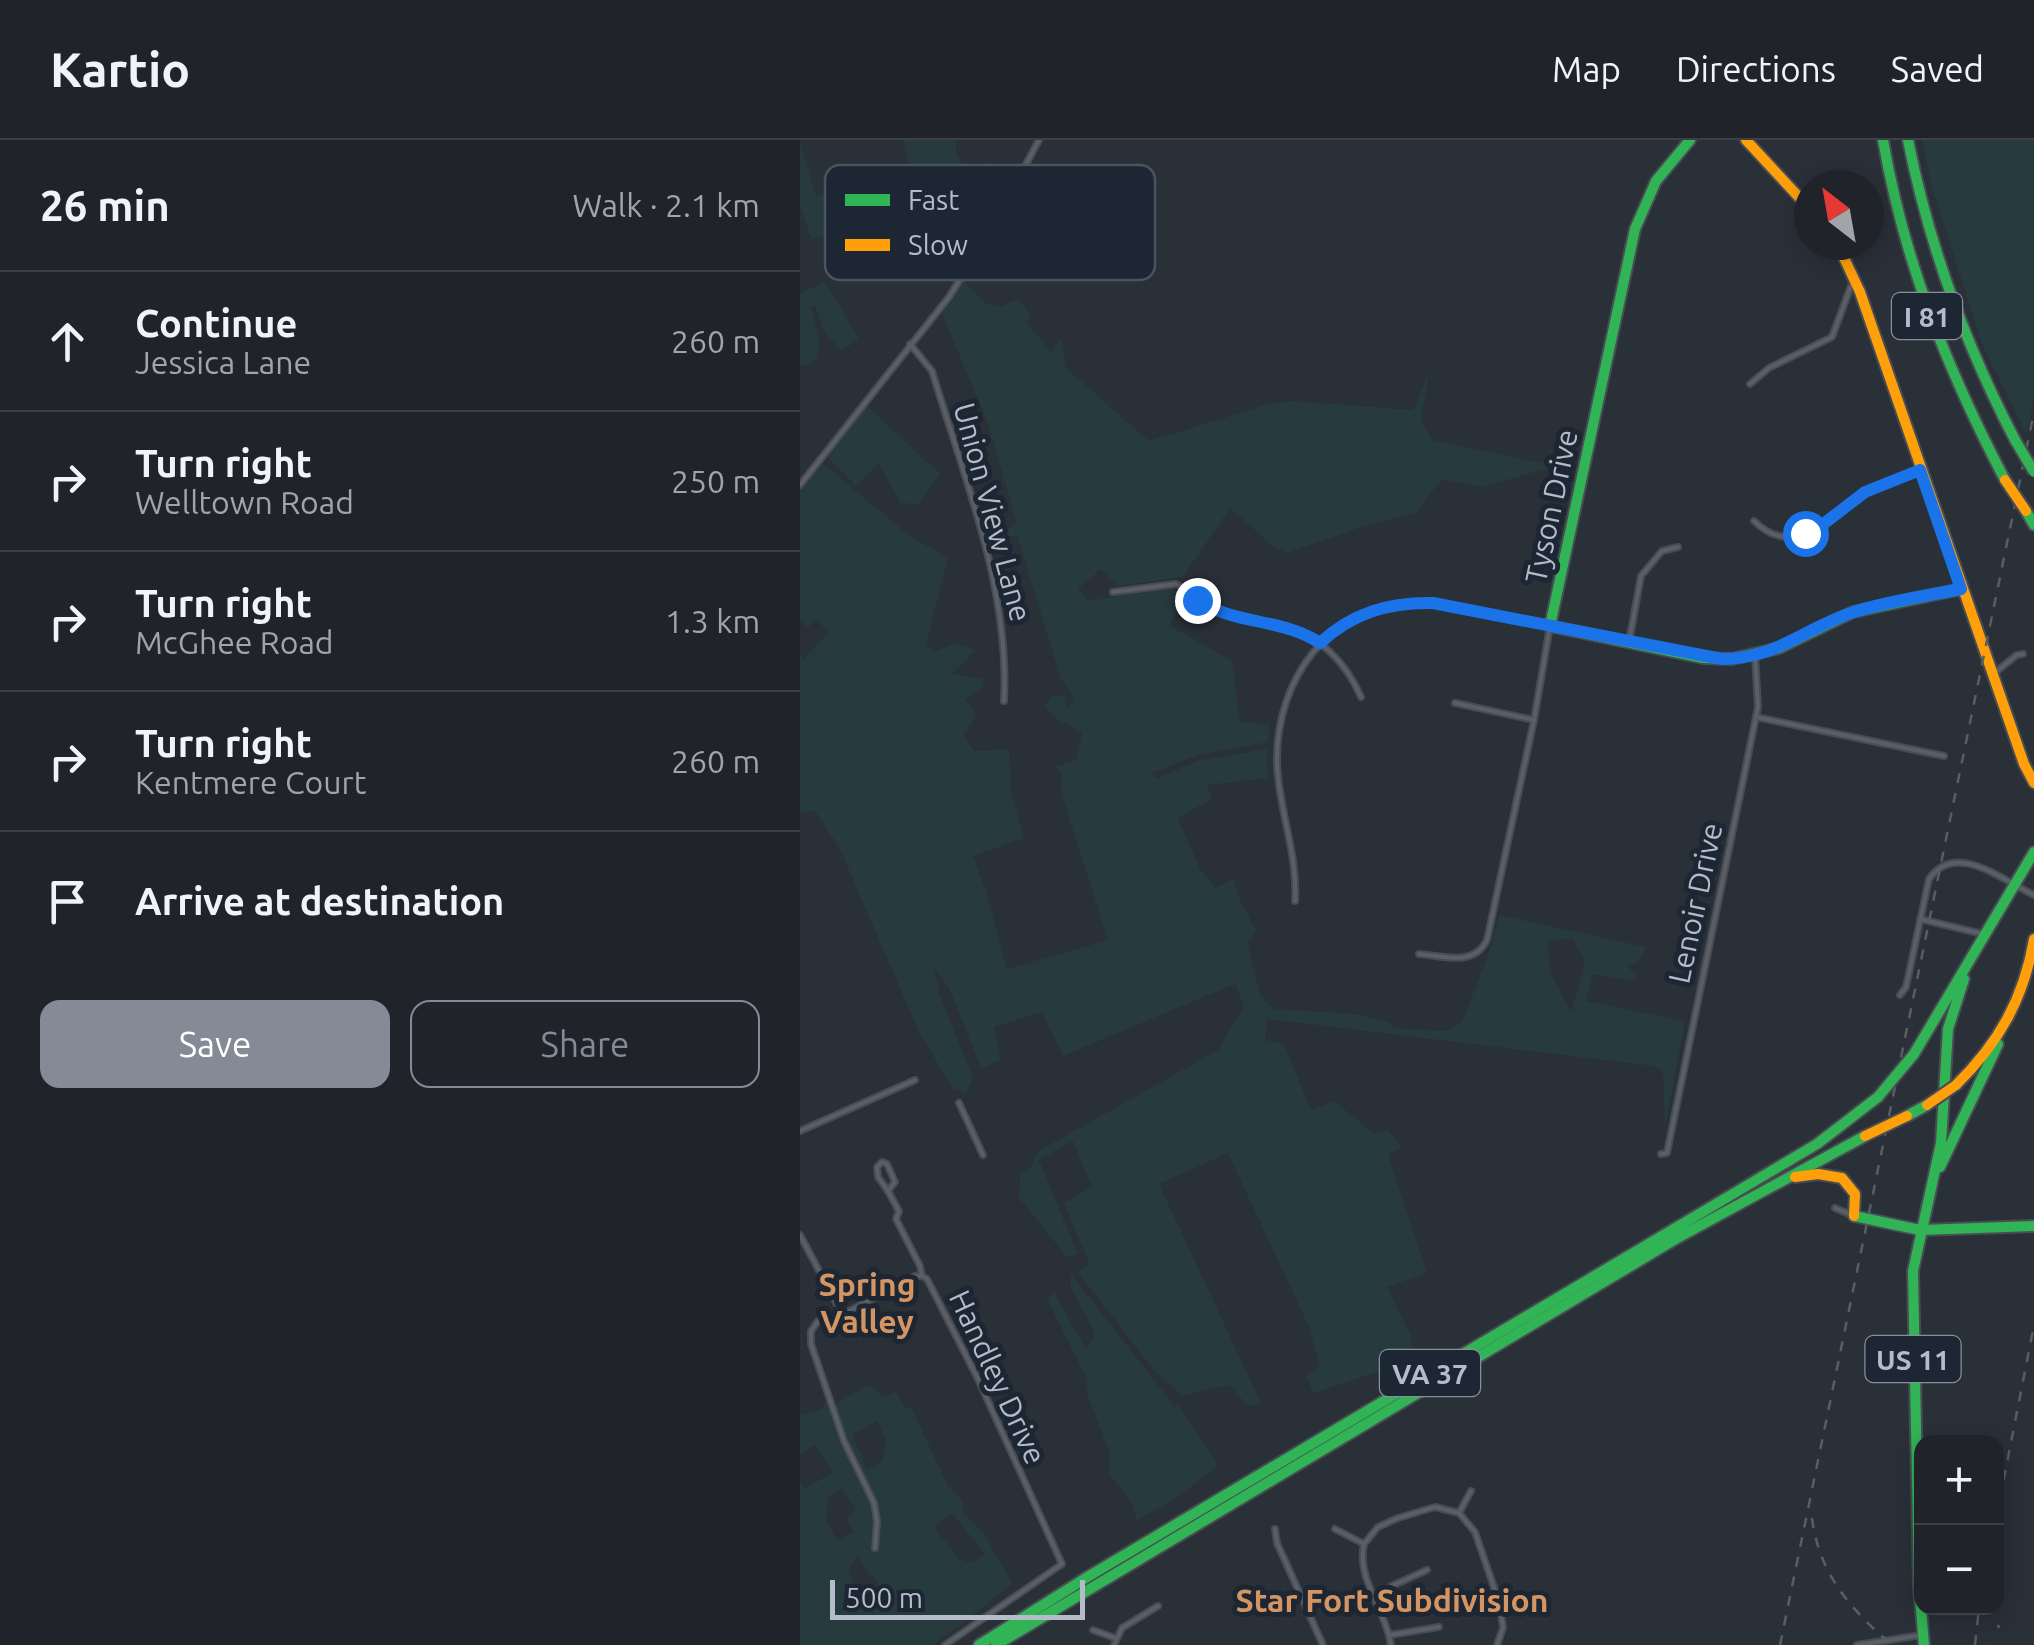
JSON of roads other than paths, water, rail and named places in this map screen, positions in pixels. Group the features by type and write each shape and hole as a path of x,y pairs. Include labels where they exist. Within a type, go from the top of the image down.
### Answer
{"main road":[{"name":"Tyson Drive","path":"1550,626 1635,229 1660,171 1690,140"},
{"path":"1746,140 1794,192"},
{"name":"I 81","path":"1883,140 1899,224 1924,308 1954,381 2005,480 2034,524"},
{"name":"I 81","path":"1908,140 1922,208 1945,286 1969,349 2034,472"},
{"path":"1846,260 2034,783"},
{"path":"1550,626 1702,658 1732,659 1789,644 1853,612 1961,589"},
{"name":"US 11","path":"1923,1640 1913,1271 1942,1132 1948,1029 1956,998 1974,956 2034,852"},
{"name":"US 11","path":"1930,1190 2018,1003 2034,939"},
{"name":"VA 37","path":"979,1645 1028,1612 1817,1144 1878,1096 1914,1054 1974,956"},
{"name":"VA 37","path":"996,1645 1679,1237 1927,1104 1956,1085 1990,1050 2018,1003"},
{"path":"1679,1237 1781,1182 1810,1174 1833,1175 1846,1181 1856,1198 1854,1216 1920,1230 2034,1226"}],"street":[{"path":"1025,165 1039,140"},
{"path":"800,485 958,280"},
{"path":"1750,384 1766,370 1832,337 1856,281"},
{"name":"Union View Lane","path":"910,344 932,371 993,576 1004,649 1004,701"},
{"path":"1754,520 1778,536 1805,533 1865,492 1920,470"},
{"path":"1628,642 1641,576 1664,548 1678,547"},
{"path":"1113,592 1176,584 1214,609 1293,629 1320,643 1342,665 1362,697"},
{"path":"1296,901 1294,860 1278,781 1278,742 1289,690 1304,661 1320,643 1359,616 1406,603 1433,603 1550,626"},
{"name":"Tyson Drive","path":"1419,954 1464,959 1477,954 1484,945 1534,720 1550,626"},
{"path":"1993,674 2023,654"},
{"name":"Lenoir Drive","path":"1661,1154 1667,1153 1756,718 1759,687 1755,656"},
{"path":"1455,703 1534,720"},
{"path":"1756,718 1944,756"},
{"path":"1900,994 1906,988 1931,876 1947,864 1971,863 2034,895"},
{"path":"1920,918 1986,935"},
{"path":"800,1130 915,1080"},
{"path":"959,1103 983,1155"},
{"name":"Handley Drive","path":"888,1192 896,1182 888,1164 882,1162 878,1174 898,1211 896,1219 978,1379 1062,1564 945,1645"},
{"path":"1835,1208 1854,1216"},
{"path":"800,1235 840,1310 846,1312"},
{"path":"874,1548 876,1509 846,1446 810,1340 816,1322 922,1276"},
{"path":"1459,1512 1470,1491"},
{"path":"1391,1645 1364,1571 1364,1544 1378,1527 1436,1507 1459,1512 1476,1532 1504,1621 1497,1645"},
{"path":"1275,1529 1277,1544 1323,1645"},
{"path":"1336,1530 1364,1544"},
{"path":"1374,1594 1427,1570"},
{"path":"1092,1630 1114,1642 1122,1628 1158,1606"},
{"path":"1390,1636 1439,1628"},
{"path":"1857,1645 1923,1640"}],"railway":[{"path":"1780,1645 2034,412"},
{"path":"2004,1478 2034,1325"},
{"path":"1812,1518 1822,1557 1839,1589 1892,1645"},
{"path":"1975,1645 1978,1615"}],"district":[{"name":"Spring Valley","path":"867,1302"},
{"name":"Star Fort Subdivision","path":"1392,1600"}]}
